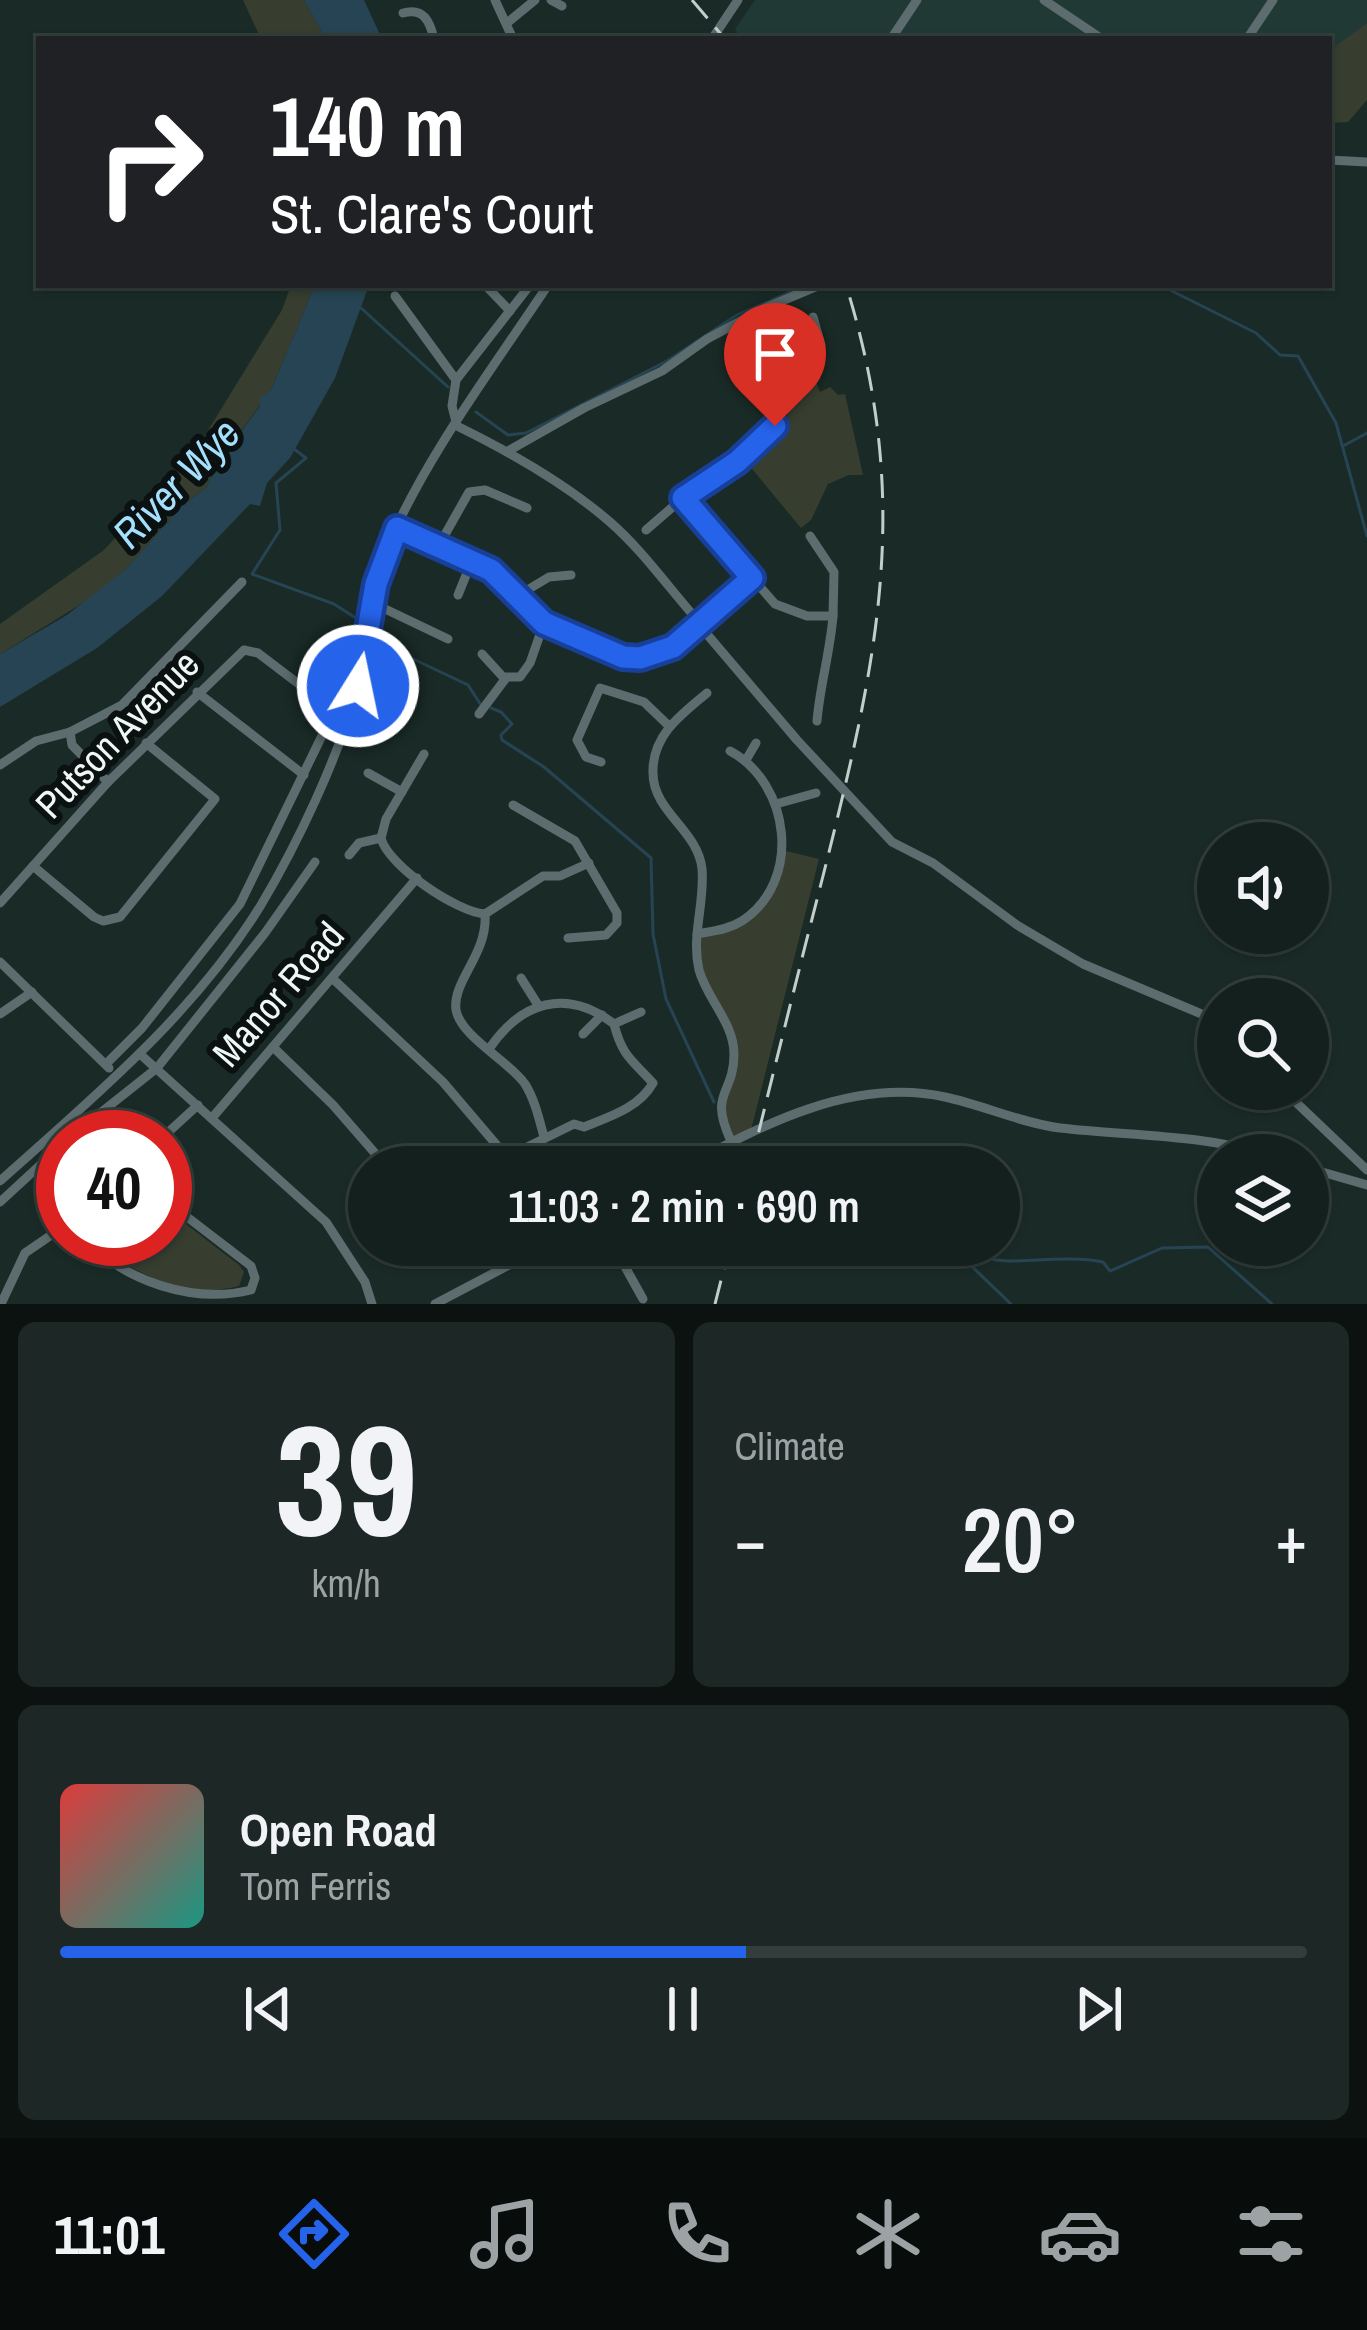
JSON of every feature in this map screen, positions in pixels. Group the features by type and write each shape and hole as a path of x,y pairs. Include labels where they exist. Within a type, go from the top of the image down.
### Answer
{"street":[{"path":"495,0 512,36"},
{"path":"507,23 535,0"},
{"path":"551,0 562,6"},
{"path":"713,36 737,0"},
{"path":"893,36 917,0"},
{"path":"1044,0 1098,36"},
{"path":"1249,36 1274,0"},
{"path":"403,13 422,15 433,36"},
{"path":"1332,160 1367,162"},
{"path":"489,288 529,313"},
{"path":"528,288 455,380 452,406 457,426 508,451 610,522 693,615"},
{"path":"0,1181 141,1054 220,962 257,910 292,846 350,712 379,571 397,528 546,288"},
{"path":"508,451 662,371 707,339 813,288"},
{"path":"395,296 455,380"},
{"path":"646,530 737,462 775,426 795,383 819,364 821,345 813,317"},
{"path":"438,548 469,492 485,490 527,508"},
{"path":"683,498 775,604 807,616 833,616"},
{"path":"397,528 491,570 544,623 606,652 640,658 673,647 752,578"},
{"path":"810,536 834,572 830,665 820,690 817,721"},
{"path":"826,560 838,554"},
{"path":"458,595 471,563"},
{"path":"519,595 549,577 571,574"},
{"path":"0,764 36,741 70,732 122,705 242,583"},
{"path":"371,607 448,639"},
{"path":"479,714 506,678 520,677 527,670 544,623"},
{"path":"700,626 892,842 933,863 1017,925 1082,964 1197,1012"},
{"name":"Putson Avenue","path":"0,903 108,782 238,654 251,650 335,709 350,712"},
{"path":"482,654 506,678"},
{"path":"601,762 586,757 577,740 600,688 644,702 669,726"},
{"path":"197,692 304,775"},
{"path":"707,693 669,726 654,756 654,787 698,852 702,870 699,968 732,1039 733,1066 719,1107 731,1141"},
{"path":"106,1064 142,1028 240,904 335,709"},
{"path":"70,732 72,746 108,782"},
{"path":"33,866 94,917 104,921 120,917 215,799 146,743"},
{"path":"746,760 757,743"},
{"path":"697,934 748,917 771,886 782,842 776,804 759,772 730,752"},
{"path":"424,754 382,828 381,838 384,849 462,910 485,914 543,876 560,876 589,863"},
{"path":"368,773 402,791"},
{"path":"776,804 816,793"},
{"path":"513,805 574,842 617,913 617,923 606,934 568,938"},
{"path":"349,855 359,843 381,838"},
{"path":"104,1110 157,1068 315,862"},
{"name":"Manor Road","path":"212,1118 417,878"},
{"path":"485,914 481,951 458,989 455,1006 460,1023 522,1081 535,1103 544,1137"},
{"path":"0,962 116,1077"},
{"path":"332,978 443,1082 497,1146"},
{"path":"520,978 538,1005"},
{"path":"0,1014 32,992"},
{"path":"489,1049 502,1030 538,1005 574,1003 614,1024 630,1063 653,1082 641,1099 615,1114 584,1127 574,1124 528,1146"},
{"path":"614,1024 641,1012"},
{"path":"583,1034 602,1015"},
{"path":"273,1048 334,1105 369,1146"},
{"path":"141,1054 326,1222 364,1282 372,1304"},
{"path":"722,1146 850,1095 898,1091 943,1096 1054,1127 1197,1140"},
{"path":"192,1110 198,1105"},
{"path":"1304,1110 1366,1170 1363,1185 1329,1174"},
{"path":"0,1202 36,1169"},
{"path":"120,1266 166,1288 223,1295 251,1290 256,1278 251,1266 192,1221"},
{"path":"1,1304 25,1253 36,1245"},
{"path":"435,1304 507,1266"},
{"path":"625,1266 643,1299"}],"shaded area":[{"path":"304,0 364,0 381,36 324,36"},
{"path":"755,0 1367,0 1367,23 1332,51 1332,36 739,36 735,29"},
{"path":"314,288 368,288 335,378 290,458 267,483 260,506 250,504 162,596 97,648 0,707 0,654 67,615 127,568 182,506 207,487 217,464 260,406 259,399 271,390"}],"green space":[{"path":"243,0 304,0 324,36 260,36"},
{"path":"1367,23 1367,100 1348,122 1332,123 1332,49"},
{"path":"290,288 314,288 271,390 217,464 207,487 182,506 127,568 94,596 0,654 0,624 104,550 196,450 282,310"},
{"path":"813,373 820,392 830,387 838,395 845,394 863,475 828,484 811,520 801,528 748,464 773,438"},
{"path":"782,850 819,859 751,1130 731,1141 722,1112 736,1051 707,992 697,932 755,907 769,886"},
{"path":"192,1229 244,1272 239,1286 219,1289 179,1286 129,1266 192,1266"}],"waterway":[{"path":"476,412 508,435 526,433 667,361 737,315 800,288"},
{"path":"1166,288 1256,333 1280,355 1298,356 1336,423 1367,536"},
{"path":"361,308 448,387"},
{"path":"1343,446 1367,433"},
{"path":"294,449 306,458 276,483 280,530 252,574 334,604 362,622"},
{"path":"375,628 411,658 468,685 481,705"},
{"path":"491,708 512,724 502,740 544,767 651,858 653,934 666,999 714,1102"},
{"path":"1020,1261 1091,1260 1103,1262 1110,1271 1162,1248 1208,1247 1272,1304"},
{"path":"971,1266 1011,1304"}],"railway":[{"path":"692,0 722,36"},
{"path":"755,1146 859,724 880,582 879,440 867,364 847,288"},
{"path":"715,1304 725,1266"}],"route":[{"path":"358,686 376,584 397,528 491,570 544,623 606,652 640,658 673,647 752,578 683,498 737,462 775,426"}],"water label":[{"name":"River Wye","path":"176,483"}]}
